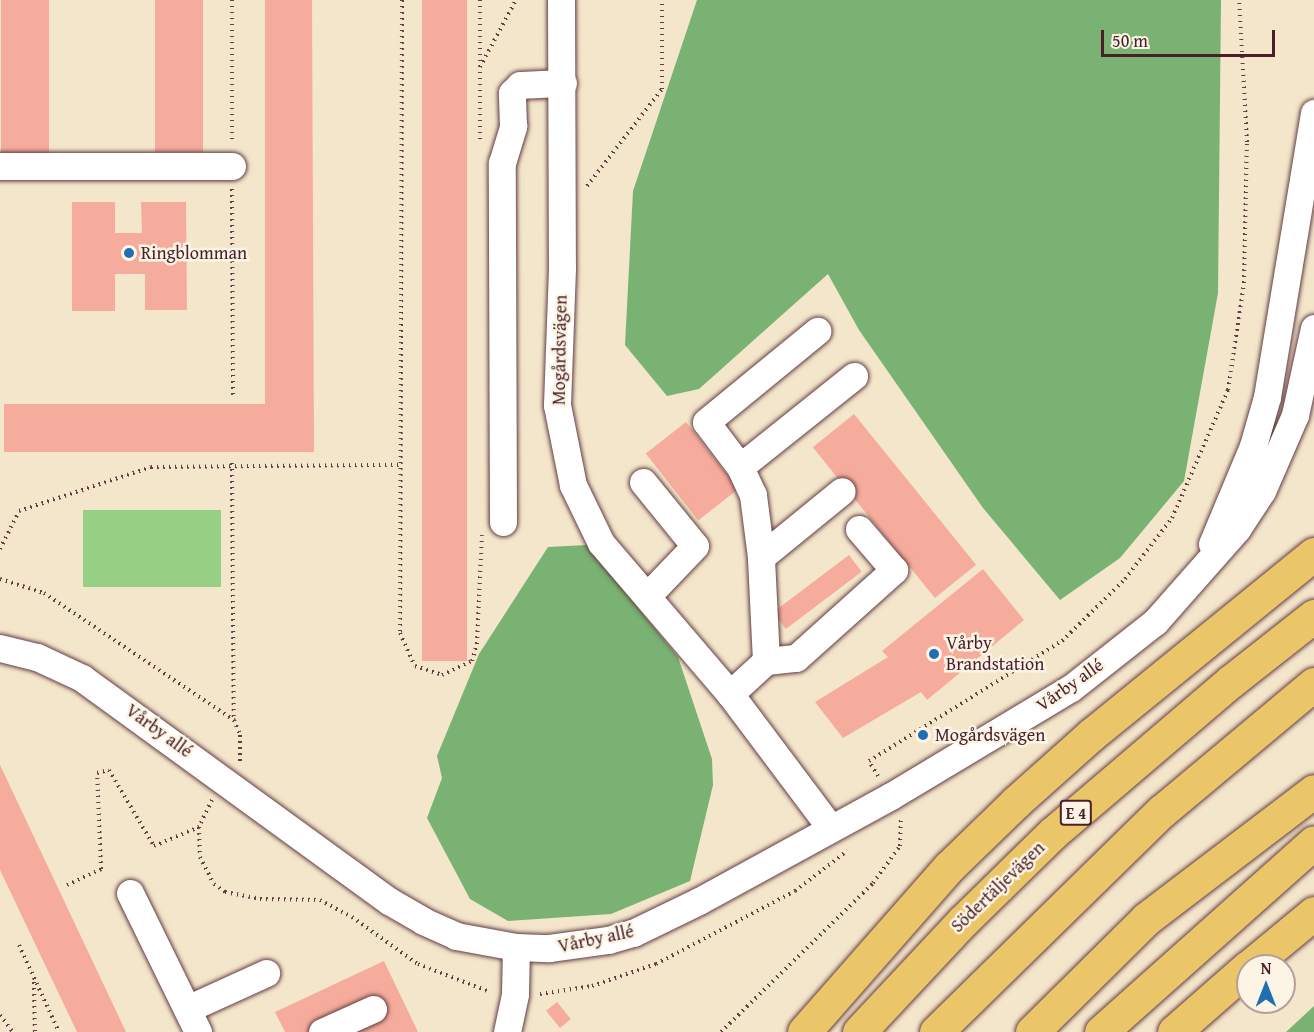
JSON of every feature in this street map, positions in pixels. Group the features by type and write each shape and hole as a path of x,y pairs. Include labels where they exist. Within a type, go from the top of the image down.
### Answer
{"highway":[{"path":"804,1032 950,866 1016,802 1090,735 1314,554"},
{"name":"Södertäljevägen","path":"859,1032 963,921 1053,833 1230,682 1314,616"},
{"path":"936,1032 1162,811 1314,684"},
{"path":"1032,1032 1146,919 1314,791"},
{"path":"1101,1032 1314,842"},
{"path":"1265,954 1314,913"},
{"path":"1174,1032 1236,978"}],"street":[{"name":"Mogårdsvägen","path":"561,0 563,83 557,405 573,485 601,543 730,694 830,827"},
{"path":"492,526 502,163 513,126 512,93 520,85 563,83"},
{"name":"Vårby allé","path":"1203,564 1253,446 1267,397 1314,113"},
{"path":"0,166 232,166"},
{"name":"Vårby allé","path":"0,648 37,657 82,678 389,901 423,921 456,936 516,947 578,945 633,933 699,901 830,827 891,796 1071,688 1155,622 1203,564 1237,529 1262,490 1295,415 1314,328"},
{"path":"766,661 761,557 753,495 740,467 706,422 817,331"},
{"path":"740,467 854,376"},
{"path":"643,482 696,546 647,596"},
{"path":"761,557 842,491"},
{"path":"730,694 766,661 796,658 894,570 859,529"},
{"path":"130,893 192,1021 266,973"},
{"path":"507,1032 515,993 516,947"},
{"path":"322,1032 373,1009"}],"path":[{"path":"232,0 233,395"},
{"path":"402,0 400,633 415,666 442,675 472,661 477,644 492,526"},
{"path":"480,0 480,151"},
{"path":"480,68 516,0"},
{"path":"560,220 662,89 662,0"},
{"path":"891,796 868,761 1062,641 1125,579 1172,518 1228,390 1244,283 1247,142 1239,0"},
{"path":"0,549 19,511 151,467 231,463 400,465"},
{"path":"231,463 234,720 240,735 240,763"},
{"path":"0,579 44,593 234,720"},
{"path":"67,885 101,869 97,773 109,770 154,846 199,827"},
{"path":"212,800 199,827 200,857 206,872 225,892 260,899 320,900 352,917 418,964 490,992 515,993 580,988 656,964 795,891 854,846"},
{"path":"721,1032 873,882 900,846 902,822 892,826"},
{"path":"18,945 59,1032"},
{"path":"34,979 35,1032"},
{"path":"0,1015 13,1032"}],"green space":[{"path":"697,0 1221,0 1218,293 1184,481 1120,558 1060,600 983,508 859,330 828,274 699,389 667,396 625,345 633,191"},
{"path":"83,510 221,510 221,587 83,587"},
{"path":"587,545 678,657 712,759 713,785 690,881 611,914 508,921 470,899 427,818 442,778 437,756 479,654 548,547"},
{"path":"1314,1006 1314,1032 1286,1032"}],"building":[{"path":"1,0 49,0 49,154 1,154"},
{"path":"155,0 203,0 203,152 155,152"},
{"path":"265,0 312,0 314,452 4,452 4,404 265,404"},
{"path":"422,0 467,0 467,661 422,661"},
{"name":"Ringblomman","path":"72,202 115,202 115,233 142,233 141,202 186,202 187,310 145,310 145,274 115,274 115,311 72,311"},
{"path":"854,414 976,565 935,598 813,447"},
{"path":"686,422 738,489 698,520 646,453"},
{"path":"849,555 862,572 786,629 773,612"},
{"name":"Vårby Brandstation","path":"983,569 1024,620 927,700 921,692 843,738 815,702 888,657 882,651"},
{"path":"0,765 126,1032 77,1032 0,870"},
{"path":"384,961 418,1032 285,1032 275,1012"},
{"path":"557,1002 571,1019 560,1028 546,1011"}],"place":[{"name":"Ringblomman","path":"129,253"},
{"name":"Vårby Brandstation","path":"934,654"},
{"name":"Mogårdsvägen","path":"923,735"}]}
